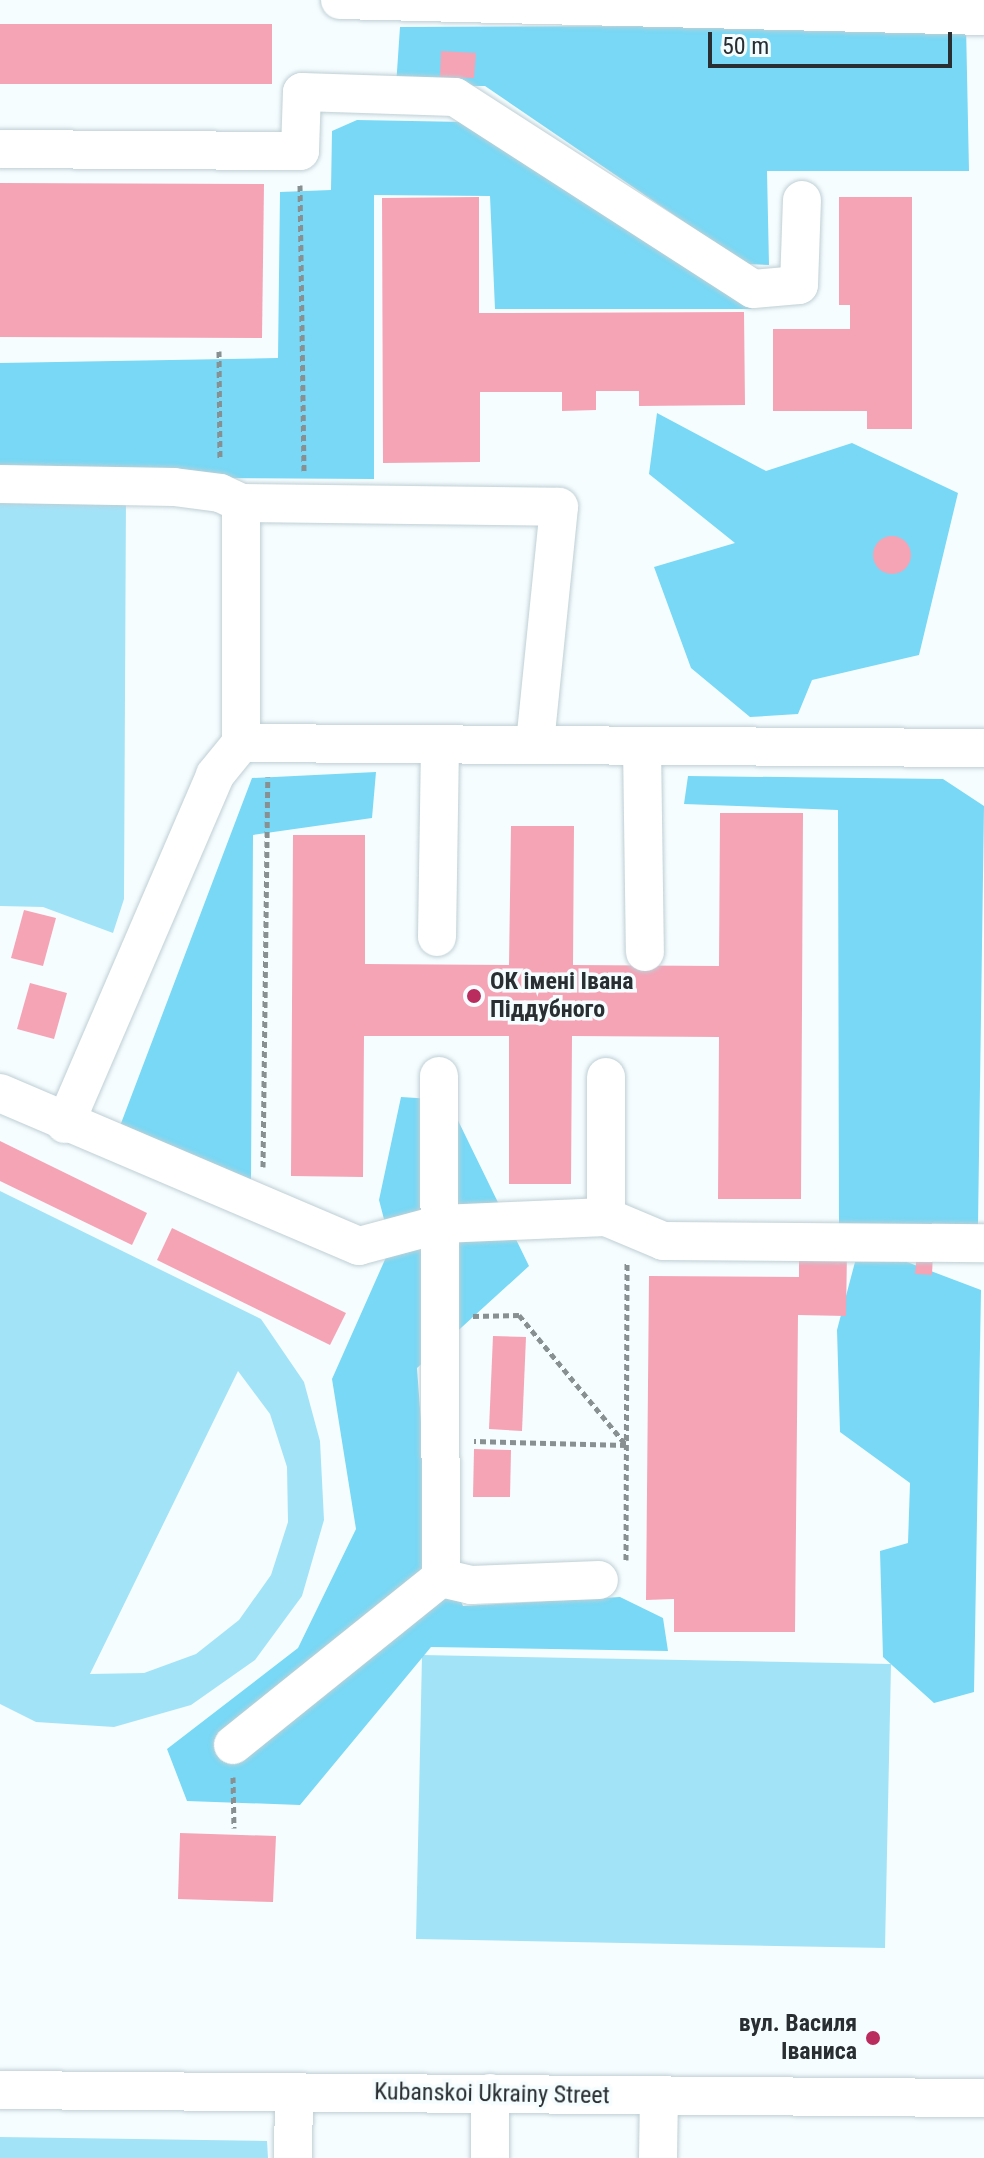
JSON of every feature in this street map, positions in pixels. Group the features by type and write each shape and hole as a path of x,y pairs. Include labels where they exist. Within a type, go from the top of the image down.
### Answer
{"street":[{"path":"340,0 922,8 984,16"},
{"path":"0,149 300,151 302,92 455,97 753,289 799,285 802,200"},
{"path":"0,484 174,487 231,498 305,504 559,507 535,745"},
{"path":"231,498 255,744"},
{"path":"65,1124 215,775 255,744 984,748"},
{"path":"437,937 440,745"},
{"path":"642,746 645,952"},
{"path":"439,1076 441,1578"},
{"path":"606,1077 617,1221"},
{"path":"0,1093 262,1208 359,1246 441,1224 617,1221 663,1241 984,1243"},
{"path":"441,1578 471,1585 599,1580"},
{"path":"233,1745 441,1578"},
{"name":"Kubanskoi Ukrainy Street","path":"0,2090 984,2098"},
{"path":"293,2158 294,2092"},
{"path":"490,2093 490,2158"},
{"path":"658,2158 659,2096"}],"path":[{"path":"300,151 305,504"},
{"path":"219,351 231,498"},
{"path":"255,744 262,1208"},
{"path":"599,1580 626,1582 626,1445 617,1221"},
{"path":"441,1317 519,1315 626,1445"},
{"path":"441,1440 626,1445"},
{"path":"233,1745 234,1828"}],"shaded area":[{"path":"966,25 969,171 767,171 769,265 746,264 485,86 396,86 400,27"},
{"path":"357,120 465,122 752,309 495,309 490,196 374,195 374,479 0,477 0,363 278,358 280,192 331,190 332,131"},
{"path":"657,413 766,471 852,443 958,493 919,655 812,680 798,714 750,717 691,668 654,567 735,543 649,474"},
{"path":"0,496 126,496 124,899 113,933 43,907 0,906"},
{"path":"376,772 372,818 253,835 251,1183 120,1126 252,778"},
{"path":"688,776 943,779 984,806 978,1225 839,1225 838,810 684,804"},
{"path":"401,1097 448,1100 529,1266 417,1368 429,1531 463,1606 620,1597 663,1618 668,1651 431,1647 300,1805 187,1801 167,1749 298,1648 356,1529 332,1379 391,1246 379,1200"},
{"path":"0,1191 261,1319 304,1382 320,1441 324,1520 302,1596 255,1660 191,1705 114,1727 36,1722 0,1704","holes":["238,1371 270,1414 287,1467 288,1522 271,1575 239,1620 196,1654 144,1673 90,1674"]},
{"path":"855,1262 907,1262 981,1290 974,1692 934,1703 883,1657 880,1551 908,1543 910,1483 840,1432 837,1330"},
{"path":"422,1655 891,1664 885,1948 416,1939"},
{"path":"0,2137 267,2141 268,2158 0,2158"}],"building":[{"path":"0,24 272,24 272,84 0,84"},
{"path":"441,51 476,53 474,78 440,77"},
{"path":"0,183 264,184 262,338 0,337"},
{"path":"479,197 479,313 744,312 745,405 639,406 639,391 596,391 596,410 562,411 562,392 480,392 480,462 383,463 382,198"},
{"path":"839,197 912,197 912,429 867,429 867,411 773,411 773,329 850,329 850,305 839,305"},
{"path":"892,536 905,542 911,555 905,568 892,574 879,568 873,555 879,542"},
{"path":"720,813 803,813 801,1199 718,1199 719,1037 572,1036 571,1184 509,1184 509,1036 364,1036 363,1177 291,1176 293,835 365,835 365,964 509,965 511,826 574,826 573,965 719,966"},
{"path":"24,910 56,918 43,966 11,958"},
{"path":"30,983 67,993 54,1039 17,1029"},
{"path":"0,1141 147,1213 132,1245 0,1181"},
{"path":"172,1228 346,1313 330,1345 157,1260"},
{"path":"799,1251 847,1251 846,1316 798,1315 795,1632 674,1632 674,1599 646,1600 649,1276 799,1277"},
{"path":"917,1252 933,1252 932,1275 915,1274"},
{"path":"493,1336 526,1337 522,1431 489,1429"},
{"path":"474,1449 511,1450 510,1497 473,1497"},
{"path":"180,1833 276,1836 273,1902 178,1899"}],"place":[{"name":"ОК імені Івана Піддубного","path":"474,996"},
{"name":"вул. Василя Іваниса","path":"873,2038"}]}
